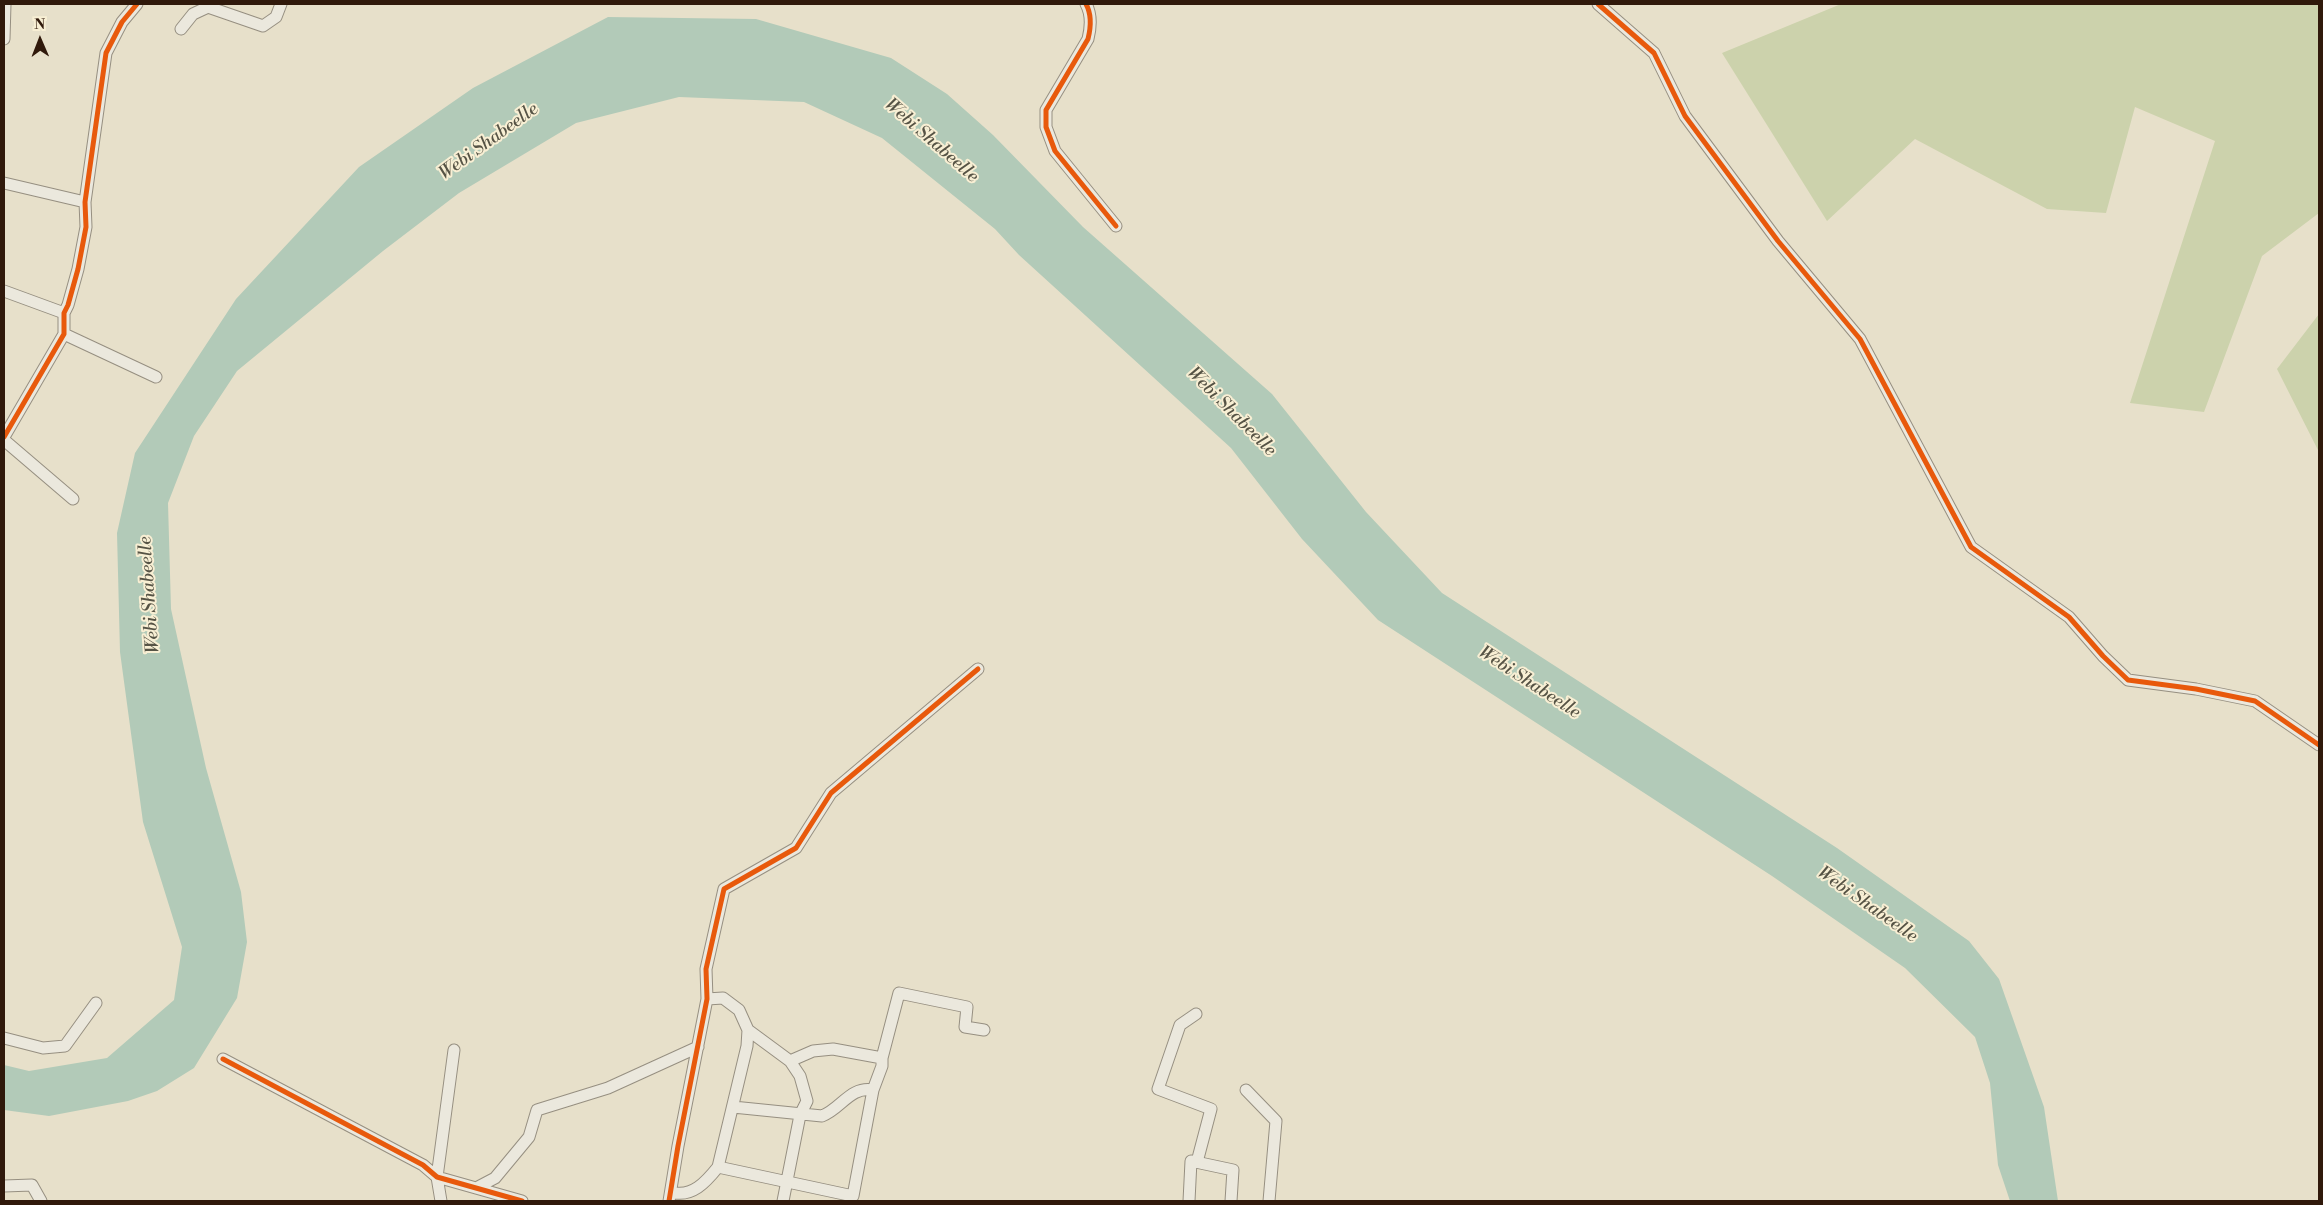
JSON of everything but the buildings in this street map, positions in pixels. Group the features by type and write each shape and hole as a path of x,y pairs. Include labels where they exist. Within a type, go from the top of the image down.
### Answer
{"street":[{"path":"4,39 5,4"},
{"path":"73,498 4,438 64,334 64,313 78,269 86,227 85,202 106,53 122,22 137,4"},
{"path":"181,30 193,14 207,5 263,26 276,17 281,4"},
{"path":"1086,4 1089,10 1091,27 1088,39 1046,110 1046,127 1055,151 1116,226"},
{"path":"1598,4 1654,52 1685,116 1778,241 1860,339 1971,547 2069,617 2103,656 2128,680 2196,689 2255,701 2319,745"},
{"path":"4,183 85,202"},
{"path":"4,291 64,313"},
{"path":"64,334 156,377"},
{"path":"670,1197 678,1146 707,999 706,969 724,889 796,848 831,793 978,669"},
{"path":"718,1167 852,1199 873,1090 882,1066 882,1058 899,993 967,1007 966,1027 984,1030"},
{"path":"670,1197 690,1192 700,1187 718,1167 748,1046 748,1030 739,1010 724,998 707,999"},
{"path":"4,1038 43,1048 65,1046 96,1003"},
{"path":"1196,1014 1180,1025 1158,1089 1211,1109 1197,1162"},
{"path":"748,1030 790,1062 800,1076 807,1101 800,1115 784,1201"},
{"path":"476,1188 495,1178 529,1137 537,1110 608,1088 698,1047"},
{"path":"790,1062 813,1051 833,1049 882,1058"},
{"path":"440,1201 437,1177 454,1050"},
{"path":"223,1060 423,1165 437,1177 522,1201"},
{"path":"733,1107 822,1116 859,1090 873,1090"},
{"path":"1246,1090 1276,1121 1269,1201"},
{"path":"1188,1201 1191,1161 1233,1170 1231,1201"},
{"path":"4,1186 32,1186 41,1201"}],"shaded area":[{"path":"1841,4 2319,4 2319,213 2262,256 2204,412 2130,403 2215,141 2135,107 2106,213 2047,209 1915,139 1827,221 1722,53"},
{"path":"2319,314 2319,452 2277,369"}],"water":[{"name":"Webi Shabeelle","path":"608,17 756,19 891,58 947,94 993,135 1083,227 1272,394 1366,512 1442,593 1837,848 1969,941 1999,979 2044,1107 2058,1201 2010,1201 1998,1165 1990,1083 1975,1037 1905,968 1772,876 1378,620 1302,539 1231,448 1019,255 995,229 882,138 804,102 679,97 576,123 459,193 383,251 237,371 194,436 168,503 171,609 206,768 241,892 247,942 237,998 194,1068 157,1091 128,1101 49,1116 4,1110 4,1065 29,1071 107,1058 174,1000 182,947 143,822 120,652 117,533 135,453 236,299 359,167 473,88"}],"cycle path":[{"path":"4,437 64,334 64,313 78,269 86,227 85,202 106,53 122,22 137,4"},
{"path":"1086,4 1090,21 1088,39 1046,110 1046,127 1055,151 1116,226"},
{"path":"1598,4 1654,53 1685,116 1778,241 1860,339 1971,547 2069,617 2103,656 2128,680 2196,689 2255,701 2319,745"},
{"path":"669,1201 707,999 706,969 724,889 796,848 831,793 978,669"},
{"path":"223,1059 423,1165 437,1177 522,1201"}]}
